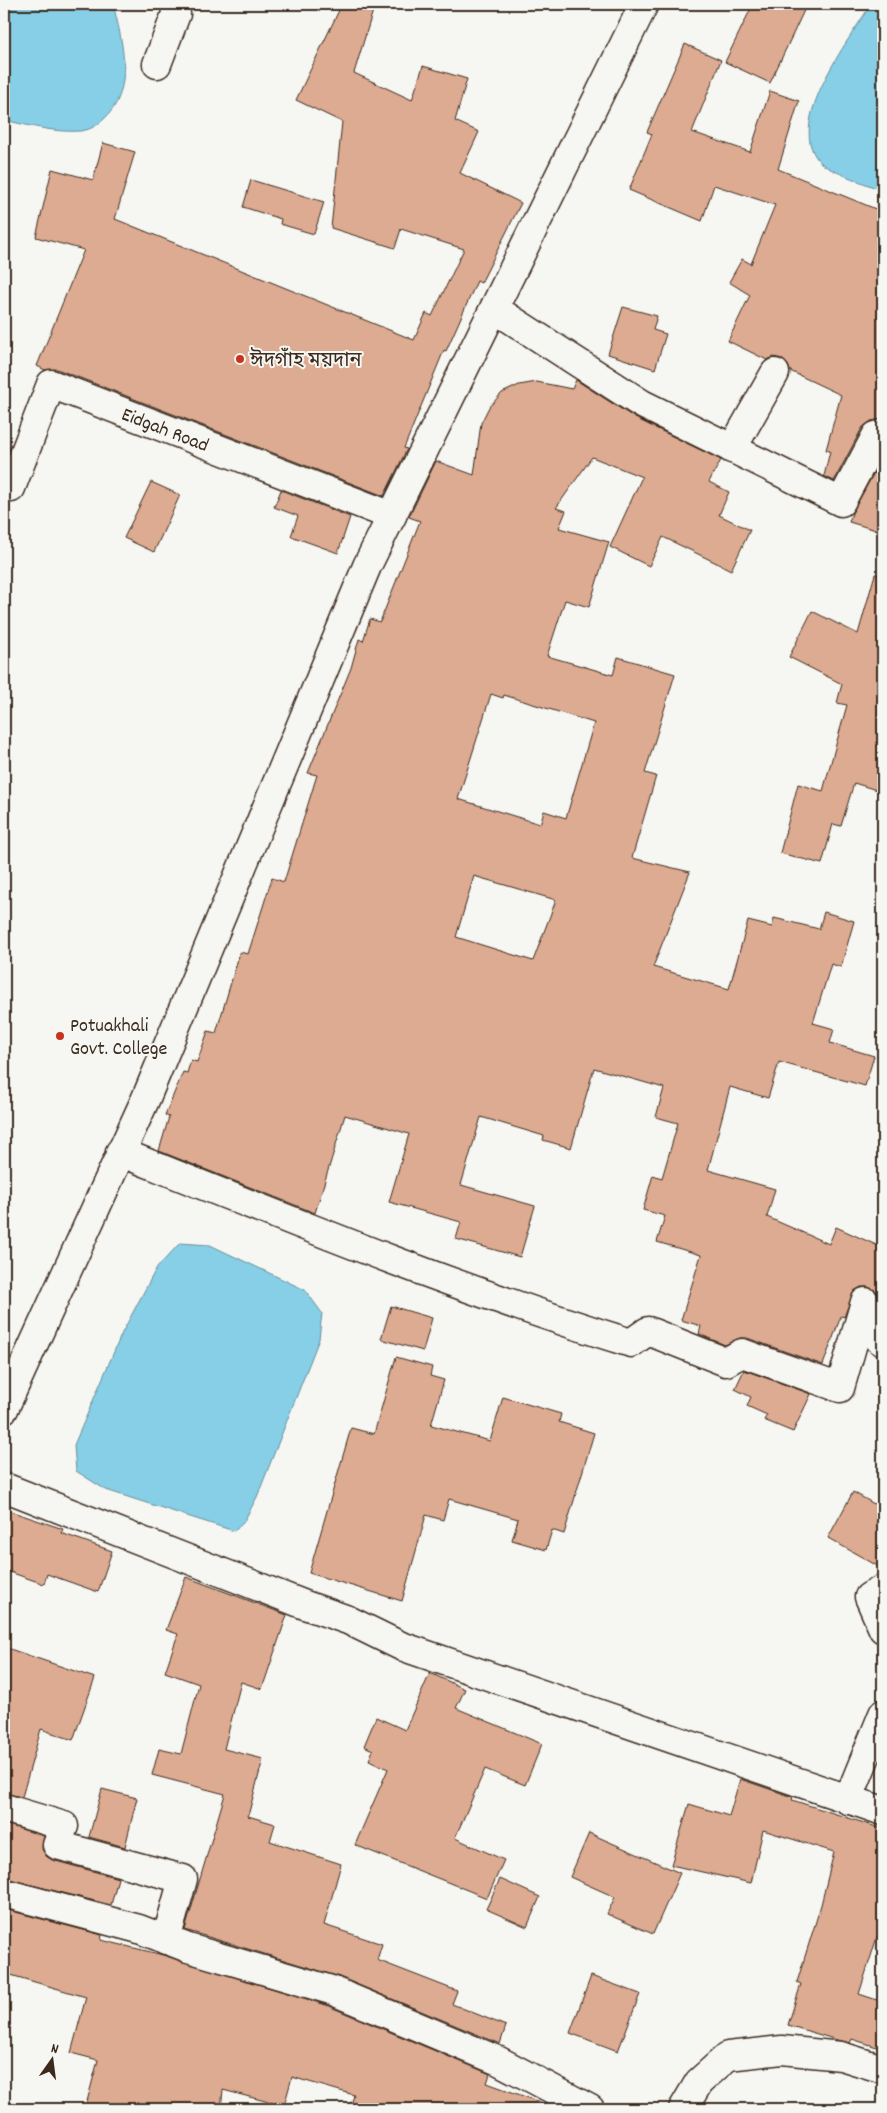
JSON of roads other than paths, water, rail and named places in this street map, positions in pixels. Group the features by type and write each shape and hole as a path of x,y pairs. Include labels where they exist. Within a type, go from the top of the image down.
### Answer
{"street":[{"path":"157,64 176,14 175,4"},
{"path":"4,1408 146,1098 367,566 644,4"},
{"path":"495,309 642,404 732,450 841,502 876,436 883,434"},
{"path":"732,450 775,373"},
{"name":"Eidgah Road","path":"4,485 11,488 51,384 392,516"},
{"path":"120,1152 360,1249 559,1321 631,1343 648,1331 726,1362 742,1353 840,1388 865,1302 876,1338 883,1342"},
{"path":"4,1488 348,1620 401,1646 883,1812"},
{"path":"883,1589 869,1597 883,1629"},
{"path":"848,1800 883,1714"},
{"path":"4,1808 64,1826 57,1845 183,1879 166,1940"},
{"path":"4,1893 139,1929 166,1940 331,1990 499,2061 590,2109"},
{"path":"683,2109 699,2082 728,2056 782,2050 841,2056 883,2069"}],"water":[{"path":"4,4 113,4 120,33 124,65 123,80 120,95 113,108 103,120 90,129 61,131 4,120"},
{"path":"871,4 883,4 883,191 841,174 821,163 811,147 809,127 814,105 824,82"},
{"path":"4,1216 6,1218 4,1281"},
{"path":"180,1243 210,1245 305,1290 322,1313 319,1339 257,1497 243,1523 234,1531 106,1490 76,1471 74,1445 122,1333 156,1269"}],"place":[{"name":"ঈদগাঁহ ময়দান","path":"240,359"},
{"name":"Potuakhali Govt. College","path":"60,1036"}]}
